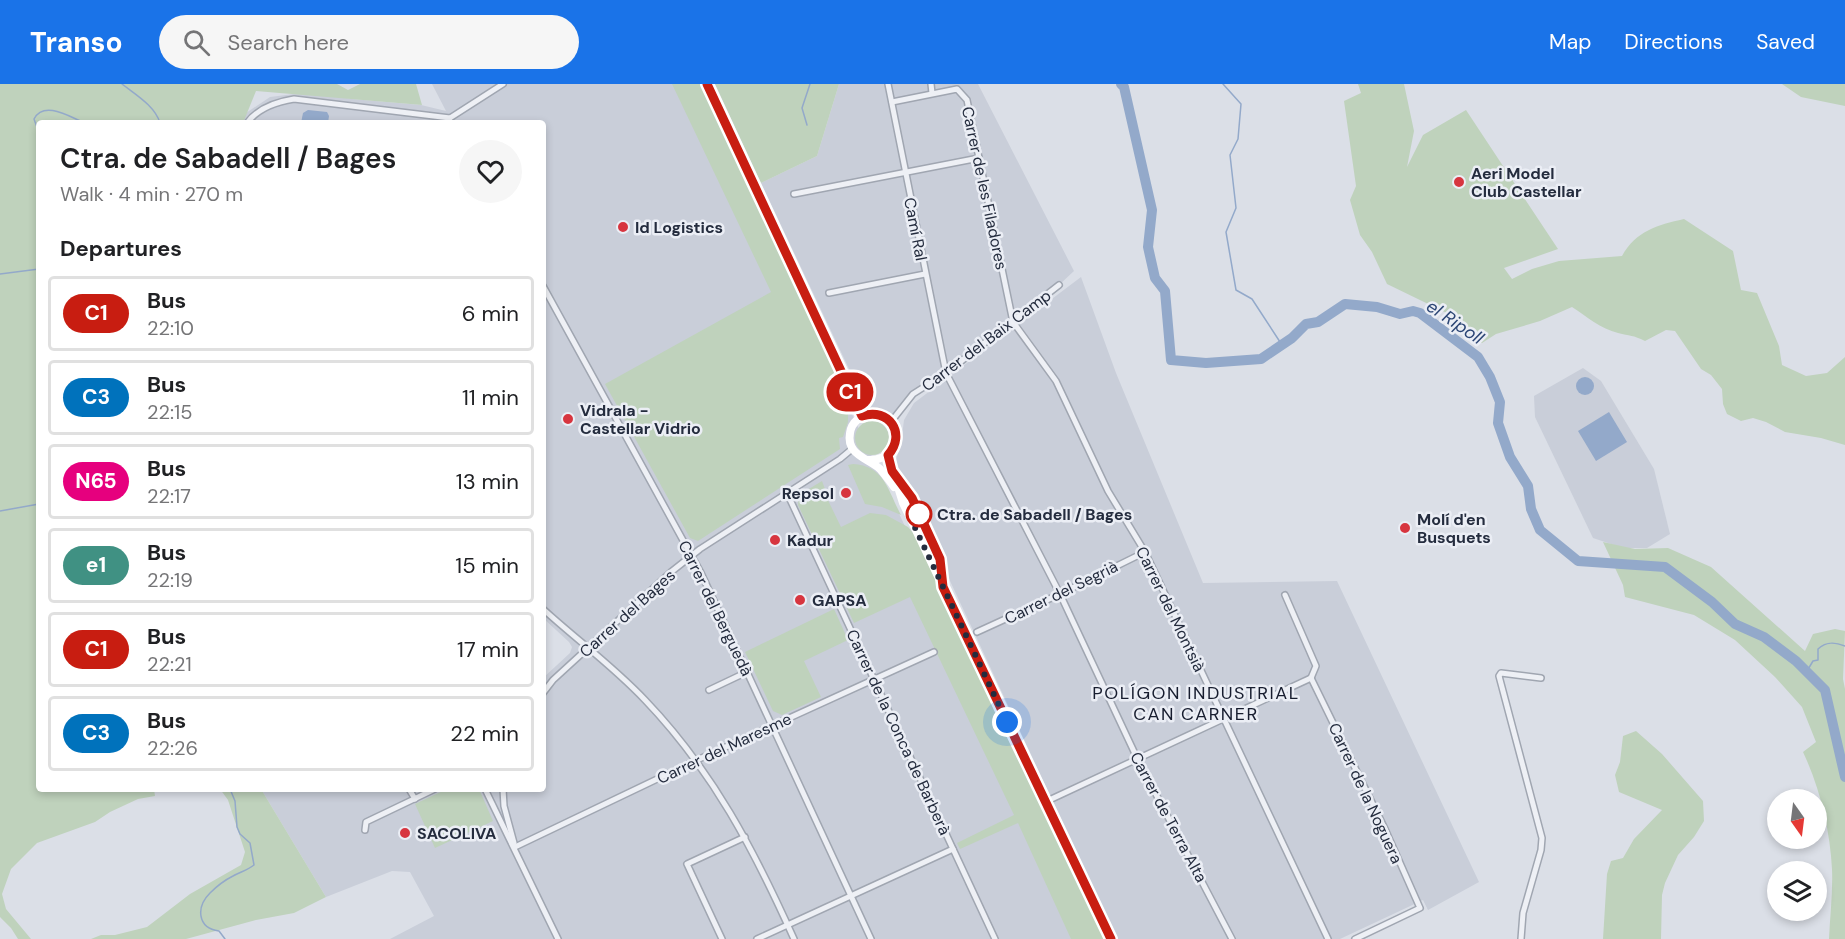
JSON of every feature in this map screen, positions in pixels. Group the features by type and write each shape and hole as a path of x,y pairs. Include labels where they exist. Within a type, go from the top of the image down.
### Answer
{"street":[{"path":"249,120 269,105 294,99 452,120 502,84"},
{"path":"706,84 862,416"},
{"name":"Camí Ral","path":"888,84 946,373"},
{"path":"931,84 932,93"},
{"name":"Carrer de les Filadores","path":"892,102 957,89 967,100 1012,322"},
{"path":"794,194 979,158"},
{"path":"829,293 925,274"},
{"name":"Carrer del Baix Camp","path":"888,420 894,418 913,394 946,373 1059,285"},
{"name":"Carrer del Berguedà","path":"546,291 692,556 871,939"},
{"name":"Carrer del Montsià","path":"1012,322 1056,381 1108,491 1145,552 1328,939"},
{"name":"Carrer de Terra Alta","path":"946,373 1060,594 1137,758 1232,939"},
{"path":"876,414 888,420 893,425 896,438 888,455 875,461 868,460 852,449 849,434 862,416 876,414"},
{"name":"Carrer del Bages","path":"546,685 692,556 852,449"},
{"path":"888,455 898,493 1111,939"},
{"path":"868,460 879,469 898,493"},
{"name":"Carrer de la Conca de Barberà","path":"787,493 995,939"},
{"name":"Carrer del Segrià","path":"977,632 1145,552"},
{"path":"1045,802 1311,678 1316,666 1286,595"},
{"path":"546,612 645,699 697,760 745,837 794,939"},
{"name":"Carrer del Maresme","path":"515,847 697,760 934,652"},
{"path":"708,690 747,672"},
{"path":"1521,939 1523,913 1541,850 1542,838 1499,676 1501,673 1510,673 1541,678"},
{"name":"Carrer de la Noguera","path":"1311,678 1420,908 1355,939"},
{"name":"Carrer del Bages","path":"546,689 553,680"},
{"path":"410,792 414,799"},
{"path":"365,830 366,822 429,792"},
{"path":"486,792 507,836 515,847"},
{"path":"503,792 506,816 515,847 558,939"},
{"path":"722,939 687,864 745,837"},
{"path":"757,939 953,849"}],"shaded area":[{"path":"432,84 696,84 1100,939 390,939 434,916 410,872 392,871 326,897 263,792 546,792 546,675 570,653 572,647 546,621 546,120 240,120 246,113 270,97 310,92 352,99 421,105 446,111"},
{"path":"839,84 978,84 1074,271 1059,285 913,394 894,418 869,411 761,183 817,156"},
{"path":"1081,277 1116,373 1203,583 1337,581 1479,882 1428,910 1423,900 1340,939 1117,939 895,463 901,444 904,420 914,403"},
{"path":"1583,368 1601,381 1654,469 1670,534 1647,548 1623,548 1593,538 1535,417 1534,396"}],"green space":[{"path":"0,84 337,84 348,90 360,84 416,84 422,105 256,91 244,120 36,120 36,792 154,792 155,796 138,799 95,822 37,843 11,869 2,894 6,909 31,939 18,939 0,917"},
{"path":"672,84 700,84 816,327 833,365 848,411 848,422 843,437 839,438 840,449 698,541 690,538 605,384 771,292"},
{"path":"715,84 839,84 817,156 761,183"},
{"path":"1358,84 1404,84 1414,131 1407,167 1423,135 1466,110 1558,249 1504,268 1512,279 1532,269 1559,261 1622,256 1634,241 1648,230 1684,219 1733,251 1741,290 1757,293 1779,346 1782,365 1806,376 1827,373 1845,357 1845,445 1785,432 1753,418 1741,421 1727,414 1723,404 1722,389 1711,375 1701,369 1675,331 1666,330 1645,341 1606,329 1572,307 1540,321 1496,334 1482,343 1471,342 1463,335 1457,318 1387,284 1372,252 1360,235 1350,200 1356,186 1344,101 1361,93"},
{"path":"1782,84 1845,84 1845,106 1801,97"},
{"path":"872,421 884,426 889,438 884,450 872,455 860,450 855,438 860,426"},
{"path":"853,464 872,469 879,475 889,489 901,515 882,507 865,504 848,465"},
{"path":"822,481 824,492 841,527 870,513 886,515 908,527 914,534 1104,939 1071,939 1018,823 960,849 957,843 1014,815 910,597 854,623 798,505 799,495"},
{"path":"1603,542 1635,549 1668,548 1711,567 1805,651 1813,634 1835,629 1845,631 1843,679 1845,689 1845,939 1829,939 1832,869 1827,830 1827,789 1817,789 1803,752 1816,742 1802,707 1775,677 1735,640 1694,615 1625,597 1623,585"},
{"path":"834,609 848,640 804,661 821,697 782,715 773,711 745,652"},
{"path":"1636,731 1662,754 1703,801 1704,821 1678,855 1665,883 1662,895 1661,939 1603,939 1607,874 1611,861 1623,858 1634,839 1662,810 1619,792 1615,775 1620,762 1623,736"},
{"path":"222,792 263,792 326,897 294,913 256,920 186,939 91,939 101,935 115,935 147,927 190,894 241,865 245,852 228,800"},
{"path":"441,792 480,792 493,821 435,848 415,804"}],"water":[{"path":"308,110 327,112 328,120 302,120 303,113"},
{"path":"1585,377 1591,380 1594,386 1591,392 1585,395 1579,392 1576,386 1579,380"},
{"path":"1609,412 1627,442 1596,461 1578,431"}],"waterway":[{"path":"122,84 149,106 159,120"},
{"path":"807,125 802,108 810,84"},
{"name":"el Ripoll","path":"1121,84 1124,87 1152,210 1148,247 1155,278 1165,291 1171,360 1206,363 1261,359 1292,338 1306,324 1318,322 1345,304 1377,307 1400,314 1413,311 1420,313 1478,357 1490,377 1500,402 1498,423 1510,457 1528,486 1531,509 1540,530 1578,561 1665,567 1712,602 1735,624 1764,637 1796,661 1825,690 1845,777"},
{"path":"1223,84 1241,104 1238,139 1230,155 1236,208 1226,232 1236,290 1252,299 1282,345"},
{"path":"36,125 34,119 38,113 51,110 78,120"},
{"path":"0,274 36,269"},
{"path":"0,511 36,505"},
{"path":"1807,671 1813,661 1818,660 1818,649 1821,646 1831,643 1845,646"},
{"path":"225,939 219,931 206,926 201,916 202,904 221,883 254,865 250,843 240,834 237,827 235,801 231,792"}],"bus line":[{"name":"C1","path":"707,84 862,416 869,414 883,416 896,431 895,444 888,455 892,471 912,498 940,559 943,587 1111,939"}],"place":[{"name":"Aeri Model Club Castellar","path":"1459,182"},
{"name":"Id Logistics","path":"623,227"},
{"name":"Vidrala - Castellar Vidrio","path":"568,419"},
{"name":"Repsol","path":"846,493"},
{"name":"Ctra. de Sabadell / Bages","path":"919,514"},
{"name":"Molí d'en Busquets","path":"1405,528"},
{"name":"Kadur","path":"775,540"},
{"name":"GAPSA","path":"800,600"},
{"name":"SACOLIVA","path":"405,833"}],"district":[{"name":"POLÍGON INDUSTRIAL CAN CARNER","path":"1196,703"}],"route":[{"path":"919,514 910,517 1007,722"}]}
